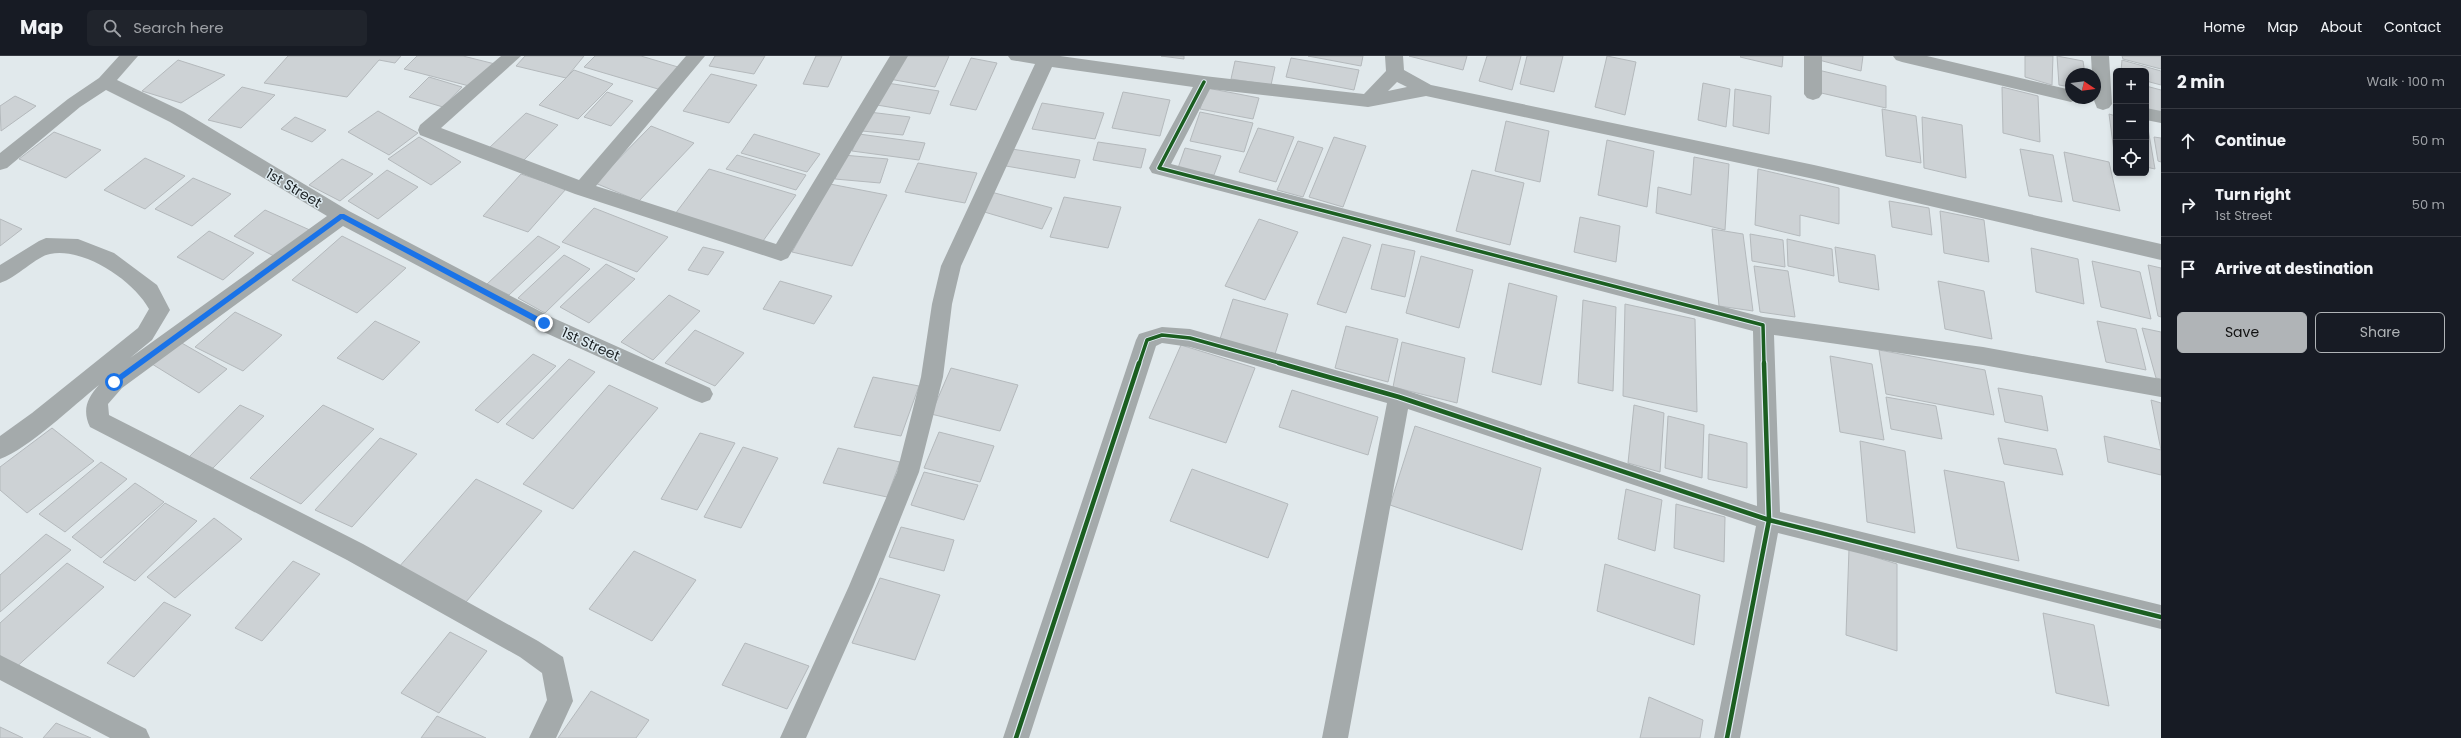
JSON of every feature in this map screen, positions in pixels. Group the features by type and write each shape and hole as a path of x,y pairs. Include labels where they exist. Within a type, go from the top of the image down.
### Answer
{"street":[{"path":"0,162 74,103 105,82 129,56"},
{"path":"512,56 427,130 582,189 781,253 899,56"},
{"path":"582,189 696,56"},
{"path":"1017,56 1204,82 1368,101 1426,90 1806,170 2161,252"},
{"path":"1813,56 1813,94"},
{"path":"1902,56 2065,95"},
{"path":"2100,56 2110,106"},
{"path":"793,738 861,587 908,472 932,377 942,304 950,266 1046,60"},
{"path":"1368,101 1395,65 1426,90"},
{"name":"1st Street","path":"105,82 177,117 342,216 544,323 702,394"},
{"path":"1204,82 1159,168 1763,325 1983,356 2161,388"},
{"path":"2149,115 2161,117"},
{"path":"342,216 114,382 97,402 98,420 355,552 530,649 554,666 560,701 542,738"},
{"path":"0,275 46,246 78,247 107,258 150,291 160,310 145,334 40,420 0,449"},
{"path":"1727,738 1769,520 1763,325"},
{"path":"1016,738 1147,340 1162,335 1190,338 1399,397 1769,520 2161,617"},
{"path":"1335,738 1399,397"},
{"path":"0,667 137,738"}],"building":[{"path":"288,56 401,56 395,63 379,60 347,97 264,83"},
{"path":"417,56 463,56 495,64 473,87 404,69"},
{"path":"525,56 584,56 566,78 516,66"},
{"path":"595,56 641,56 678,67 658,89 584,67"},
{"path":"715,56 765,56 754,74 709,66"},
{"path":"816,56 842,56 828,87 803,84"},
{"path":"901,56 949,56 935,87 889,79"},
{"path":"1161,56 1184,56 1184,59"},
{"path":"1308,56 1363,56 1361,66"},
{"path":"1409,56 1467,56 1463,70"},
{"path":"1487,56 1521,56 1512,90 1479,81"},
{"path":"1527,56 1563,56 1554,92 1520,84"},
{"path":"1607,56 1636,62 1625,115 1595,107"},
{"path":"1783,56 1782,67 1740,57"},
{"path":"1816,56 1863,56 1861,71 1815,59"},
{"path":"2025,56 2053,56 2052,85 2025,77"},
{"path":"2057,56 2083,61 2084,68 2065,68 2065,86 2059,85"},
{"path":"2122,56 2161,56 2161,69 2123,59"},
{"path":"971,58 997,63 976,110 950,105"},
{"path":"1291,58 1359,70 1354,90 1286,77"},
{"path":"178,60 225,75 181,103 142,91"},
{"path":"2122,60 2161,71 2161,85 2149,82 2149,68 2121,68"},
{"path":"1235,61 1275,67 1271,85 1231,79"},
{"path":"574,70 613,84 578,119 539,105"},
{"path":"1818,70 1886,86 1886,108 1817,92"},
{"path":"711,74 757,85 729,123 683,111"},
{"path":"429,77 462,87 443,107 409,97"},
{"path":"887,83 939,91 930,114 877,105"},
{"path":"1703,83 1730,89 1726,127 1698,120"},
{"path":"242,87 275,95 241,128 208,120"},
{"path":"2002,87 2038,96 2040,142 2003,133"},
{"path":"2149,87 2161,90 2161,115 2149,112"},
{"path":"1207,88 1259,98 1253,119 1200,109"},
{"path":"1735,89 1771,96 1769,134 1733,126"},
{"path":"607,92 633,101 611,126 584,117"},
{"path":"1123,92 1170,100 1160,136 1112,128"},
{"path":"15,96 36,106 1,131 0,106"},
{"path":"1042,103 1104,113 1095,139 1032,129"},
{"path":"1882,109 1916,116 1921,163 1886,156"},
{"path":"378,111 418,133 389,155 348,132"},
{"path":"869,112 910,117 903,135 862,131"},
{"path":"1200,112 1253,123 1244,152 1190,141"},
{"path":"526,113 558,125 523,161 489,148"},
{"path":"2109,114 2113,115 2113,144"},
{"path":"295,117 326,130 312,142 281,129"},
{"path":"1922,117 1962,125 1966,178 1924,168"},
{"path":"1506,121 1549,131 1540,182 1495,171"},
{"path":"651,126 694,143 639,201 595,183"},
{"path":"1258,128 1294,137 1276,182 1239,172"},
{"path":"54,132 101,150 66,178 19,159"},
{"path":"754,134 820,154 807,172 741,153"},
{"path":"859,134 925,143 919,160 852,151"},
{"path":"2149,134 2155,169 2149,168"},
{"path":"419,137 461,162 431,185 388,159"},
{"path":"1334,137 1366,146 1343,207 1309,197"},
{"path":"2154,137 2161,138 2161,162 2158,161"},
{"path":"1607,140 1654,151 1647,207 1598,195"},
{"path":"1298,141 1323,148 1303,197 1277,190"},
{"path":"1098,142 1146,149 1141,168 1093,160"},
{"path":"1185,148 1221,156 1214,175 1178,168"},
{"path":"1012,149 1080,160 1075,178 1006,166"},
{"path":"2020,149 2053,155 2062,202 2029,196"},
{"path":"2064,152 2109,162 2120,211 2073,201"},
{"path":"737,155 806,175 796,190 726,169"},
{"path":"843,155 888,159 880,183 835,179"},
{"path":"1694,157 1729,164 1725,230 1656,213 1658,187 1691,195"},
{"path":"145,158 185,176 145,209 104,190"},
{"path":"342,159 373,174 340,201 309,185"},
{"path":"918,163 977,173 965,203 905,192"},
{"path":"709,169 796,195 763,241 675,214"},
{"path":"1758,169 1839,188 1839,224 1800,215 1800,236 1755,225"},
{"path":"387,170 418,187 378,219 348,201"},
{"path":"1472,170 1524,183 1510,245 1456,231"},
{"path":"521,174 566,189 528,232 483,216"},
{"path":"193,178 231,194 192,226 155,209"},
{"path":"830,184 887,195 852,266 792,252"},
{"path":"991,192 1052,208 1042,229 981,211"},
{"path":"1064,197 1121,207 1108,248 1050,237"},
{"path":"1889,201 1929,208 1932,235 1892,227"},
{"path":"594,208 668,237 637,272 562,242"},
{"path":"265,210 312,231 280,259 234,236"},
{"path":"1940,211 1984,220 1989,262 1944,253"},
{"path":"1580,217 1620,226 1616,262 1574,252"},
{"path":"0,219 22,229 0,246"},
{"path":"1259,219 1298,232 1265,300 1225,286"},
{"path":"1712,229 1743,234 1753,311 1719,306"},
{"path":"209,231 254,253 223,280 177,257"},
{"path":"1750,234 1783,240 1785,267 1752,261"},
{"path":"342,236 406,268 357,313 292,280"},
{"path":"538,236 560,247 509,295 487,284"},
{"path":"1343,237 1371,245 1346,313 1317,304"},
{"path":"1787,239 1832,249 1834,276 1788,266"},
{"path":"1382,244 1415,251 1405,297 1371,289"},
{"path":"703,247 724,252 708,275 688,270"},
{"path":"1835,247 1875,255 1879,290 1839,282"},
{"path":"2031,248 2078,259 2084,304 2036,292"},
{"path":"564,255 590,269 545,313 518,298"},
{"path":"1421,256 1473,270 1459,328 1406,313"},
{"path":"2092,261 2140,272 2151,319 2101,307"},
{"path":"606,264 635,279 589,323 560,307"},
{"path":"2148,265 2161,268 2161,317 2158,316"},
{"path":"1754,266 1788,271 1795,317 1760,312"},
{"path":"780,281 832,296 814,324 763,309"},
{"path":"1938,281 1984,291 1992,339 1945,329"},
{"path":"1509,283 1557,296 1541,385 1492,372"},
{"path":"669,295 700,311 653,360 621,342"},
{"path":"1233,299 1288,314 1275,354 1220,339"},
{"path":"1583,300 1616,307 1613,391 1578,383"},
{"path":"1625,304 1695,319 1697,412 1623,396"},
{"path":"235,312 282,335 243,371 195,347"},
{"path":"375,321 420,342 383,380 337,358"},
{"path":"2097,321 2136,329 2146,370 2106,362"},
{"path":"1346,326 1398,339 1388,382 1335,368"},
{"path":"2142,328 2161,332 2161,379 2156,378"},
{"path":"695,330 744,353 715,386 665,363"},
{"path":"180,342 227,369 199,393 152,364"},
{"path":"1402,342 1465,358 1457,403 1393,387"},
{"path":"1181,345 1255,368 1226,443 1149,418"},
{"path":"1879,350 1985,370 1994,415 1886,394"},
{"path":"533,354 556,366 498,423 475,410"},
{"path":"1830,356 1872,364 1884,440 1840,432"},
{"path":"569,359 595,372 533,439 506,424"},
{"path":"951,368 1018,385 1000,431 931,414"},
{"path":"873,377 919,386 901,436 854,427"},
{"path":"609,385 658,408 573,509 523,484"},
{"path":"1998,388 2042,396 2048,431 2005,422"},
{"path":"1292,390 1378,417 1368,455 1279,427"},
{"path":"1886,397 1936,406 1942,439 1891,429"},
{"path":"2151,400 2161,403 2161,450"},
{"path":"240,405 264,416 213,468 189,457"},
{"path":"323,405 374,429 301,504 250,478"},
{"path":"1634,405 1664,413 1660,472 1628,463"},
{"path":"1668,416 1704,425 1702,478 1665,468"},
{"path":"1415,426 1541,468 1522,550 1390,505"},
{"path":"52,428 94,461 27,513 0,490 0,467"},
{"path":"939,432 994,446 980,482 924,468"},
{"path":"700,433 735,443 697,510 661,499"},
{"path":"1709,434 1747,443 1747,488 1708,479"},
{"path":"2104,436 2161,450 2161,475 2108,462"},
{"path":"380,438 417,454 352,527 315,510"},
{"path":"1998,438 2056,449 2063,475 2004,464"},
{"path":"1860,441 1905,451 1915,533 1867,522"},
{"path":"743,447 778,458 741,528 704,517"},
{"path":"838,448 900,462 887,497 823,483"},
{"path":"101,462 127,479 65,532 39,514"},
{"path":"1192,469 1288,504 1268,558 1170,521"},
{"path":"1944,470 2004,482 2019,561 1957,548"},
{"path":"924,472 978,485 964,520 911,505"},
{"path":"476,479 542,511 466,602 398,568"},
{"path":"135,483 164,502 101,558 72,537"},
{"path":"1626,489 1662,500 1655,551 1618,539"},
{"path":"165,503 197,521 135,581 103,562"},
{"path":"1676,504 1725,517 1724,562 1674,548"},
{"path":"214,518 242,539 175,598 147,577"},
{"path":"901,527 954,540 944,571 889,557"},
{"path":"46,534 71,550 0,612 0,575"},
{"path":"1849,549 1897,564 1897,651 1846,635"},
{"path":"634,551 696,580 652,641 589,609"},
{"path":"293,561 320,574 262,641 235,628"},
{"path":"67,563 104,587 12,671 0,663 0,623"},
{"path":"1605,564 1700,595 1694,645 1597,611"},
{"path":"880,578 940,595 915,660 852,643"},
{"path":"164,602 191,615 134,677 107,663"},
{"path":"2043,613 2094,625 2109,706 2056,693"},
{"path":"450,632 487,651 439,713 401,693"},
{"path":"745,643 809,666 787,709 722,685"},
{"path":"591,691 649,720 636,738 558,738"},
{"path":"1649,697 1703,720 1700,738 1640,738"},
{"path":"437,716 486,738 421,738"},
{"path":"56,723 91,738 43,738"},
{"path":"0,727 23,738 0,738"}],"cycle path":[{"path":"1204,82 1159,168 1763,325 1769,520 1727,738"},
{"path":"1016,738 1147,340 1162,335 1190,338 1399,397 1769,520 2161,617"}],"route":[{"path":"114,382 342,216 544,323"}]}
